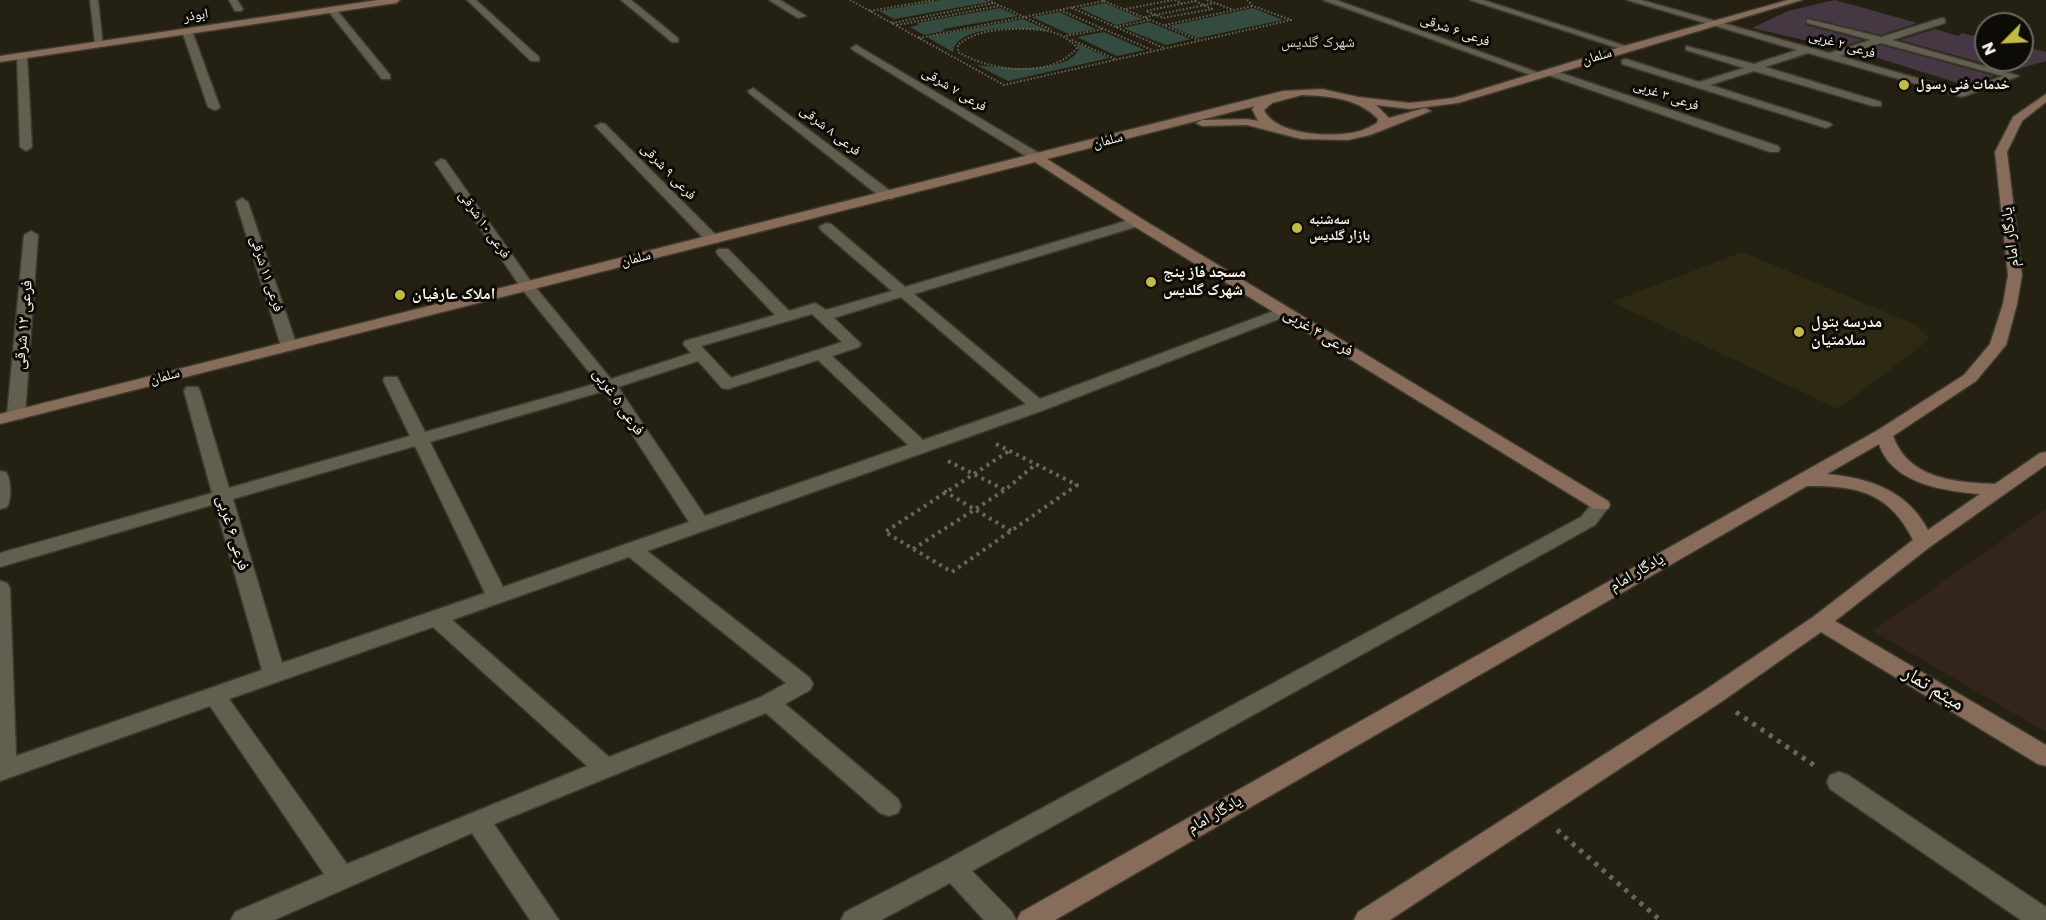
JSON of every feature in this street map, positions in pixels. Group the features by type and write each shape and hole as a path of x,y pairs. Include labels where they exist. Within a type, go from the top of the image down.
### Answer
{"street":[{"path":"94,0 100,44"},
{"name":"ابوذر","path":"0,59 396,0"},
{"path":"471,0 535,59"},
{"path":"624,0 675,40"},
{"path":"773,0 801,16"},
{"name":"فرعی ۶ شرقی","path":"1328,0 1545,74"},
{"path":"1474,0 1627,48"},
{"name":"فرعی ۲ غربی","path":"1631,0 1962,94 2014,76 1882,40"},
{"name":"سلمان","path":"0,419 1272,98 1304,93 1410,106 1454,101 1791,1"},
{"path":"332,10 386,77"},
{"path":"1810,21 1882,40"},
{"path":"1831,56 1942,21"},
{"path":"187,31 214,107"},
{"name":"فرعی ۷ شرقی","path":"856,48 1038,158"},
{"path":"1689,48 1876,104"},
{"path":"1700,85 1808,50"},
{"path":"21,56 26,147"},
{"path":"1626,62 1826,125"},
{"name":"فرعی ۳ غربی","path":"1545,74 1774,148"},
{"name":"فرعی ۸ شرقی","path":"753,91 888,196"},
{"name":"یادگار امام","path":"1031,920 1884,434 1970,378 1998,345 2010,304 2015,275 2001,152 2017,118 2046,97"},
{"path":"1272,98 1262,103 1258,109 1259,116 1266,123 1280,129"},
{"path":"1359,100 1380,112 1384,118 1382,125"},
{"path":"1159,128 1237,122 1319,137 1340,138 1373,131 1382,125 1454,101"},
{"name":"فرعی ۹ شرقی","path":"601,126 713,240"},
{"name":"فرعی ۴ غربی","path":"952,869 1588,521 1601,505 1137,222 1038,158"},
{"name":"فرعی ۱۰ شرقی","path":"441,163 527,286"},
{"name":"فرعی ۱۱ شرقی","path":"242,202 290,346"},
{"path":"823,316 1137,222"},
{"path":"826,227 1038,406"},
{"name":"فرعی ۱۲ شرقی","path":"16,415 31,235"},
{"path":"723,252 786,316"},
{"name":"فرعی ۵ غربی","path":"527,286 608,385 700,524"},
{"path":"814,308 823,316 853,344 728,384 691,344 814,308"},
{"path":"0,588 2,770 1038,406 1284,312"},
{"path":"820,354 920,447"},
{"path":"0,560 608,385 702,355"},
{"path":"391,380 496,596"},
{"name":"فرعی ۶ غربی","path":"192,391 274,674"},
{"path":"1884,434 1887,450 1900,463 1919,476 1948,485 2000,490"},
{"path":"1368,920 1713,696 1820,622 1924,542 2046,457"},
{"path":"0,477 0,503"},
{"path":"1801,480 1835,479 1865,485 1890,496 1908,511 1924,542"},
{"path":"245,920 477,819 769,703 802,684 632,549"},
{"path":"435,617 606,768"},
{"name":"میثم تمار","path":"1820,622 2046,757"},
{"path":"214,696 342,878"},
{"path":"769,703 889,806"},
{"path":"1839,782 2043,920"},
{"path":"477,819 545,920"},
{"path":"855,920 952,869 1002,920"}],"path":[{"path":"851,0 856,0"},
{"path":"851,0 1004,85 1291,20 1252,6 1247,0"},
{"path":"870,11 934,0"},
{"path":"988,0 1115,59"},
{"path":"919,38 1104,0 1199,40"},
{"path":"1125,9 1173,0 1213,15"},
{"path":"1207,0 1234,10"},
{"path":"900,2 904,5"},
{"path":"1194,2 1204,5 1212,9 1163,18 1146,11 1194,2"},
{"path":"891,23 994,3"},
{"path":"1143,17 1215,3"},
{"path":"1149,5 1187,20"},
{"path":"897,26 1000,6"},
{"path":"1170,6 1189,13"},
{"path":"1163,25 1252,6"},
{"path":"1071,7 1165,48"},
{"path":"1060,10 1153,51"},
{"path":"1116,27 1150,20"},
{"path":"1032,29 1065,36 1074,42 1077,48 1074,54 1052,64 1014,68 995,66 965,58 958,52 958,45 964,39 993,30 1032,29"},
{"path":"1065,36 1104,29"},
{"path":"958,60 965,58"},
{"path":"968,430 1077,485 952,572 885,532 972,473 1009,451"},
{"path":"920,447 1005,490"},
{"path":"913,549 1005,490 1036,464"},
{"path":"944,492 1011,531"},
{"path":"1713,696 1839,782"},
{"path":"1536,811 1660,920"}],"shaded area":[{"name":"مدرسه بتول سلامتیان","path":"1742,252 1916,325 1930,339 1838,409 1612,302"},
{"path":"2046,509 2046,732 1873,631"}],"green space":[{"path":"940,0 989,2 894,19 879,11"},
{"path":"1105,3 1143,19 1116,25 1079,8"},
{"path":"1000,8 1018,16 943,29 944,31 924,35 910,27 919,25 917,23"},
{"path":"1253,8 1283,20 1198,38 1169,26"},
{"path":"1059,12 1096,29 1069,34 1032,17"},
{"path":"1023,19 1050,31 1011,28 980,31 957,42 953,52 927,37"},
{"path":"1149,22 1191,39 1166,45 1123,28"},
{"path":"1104,32 1145,50 1117,56 1077,37"},
{"path":"1076,43 1109,58 1008,81 977,65 1016,68 1048,66 1072,57 1079,49"}],"building":[{"path":"1835,0 1917,23 1881,35 1806,17 1806,25 1863,40 1838,48 1752,28 1788,11"},
{"path":"1935,29 1958,36 1962,33 1974,36 1974,61 1900,40"},
{"path":"1881,45 1995,76 1964,85 1859,52"},
{"path":"2034,49 2046,52 2046,61 2034,64"}],"place":[{"name":"خدمات فنی رسول","path":"1904,85"},
{"name":"سه‌شنبه بازار گلدیس","path":"1297,228"},
{"name":"مسجد فاز پنج شهرک گلدیس","path":"1151,282"},
{"name":"املاک عارفیان","path":"400,295"},
{"name":"مدرسه بتول سلامتیان","path":"1799,332"}],"district":[{"name":"شهرک گلدیس","path":"1318,43"}]}
